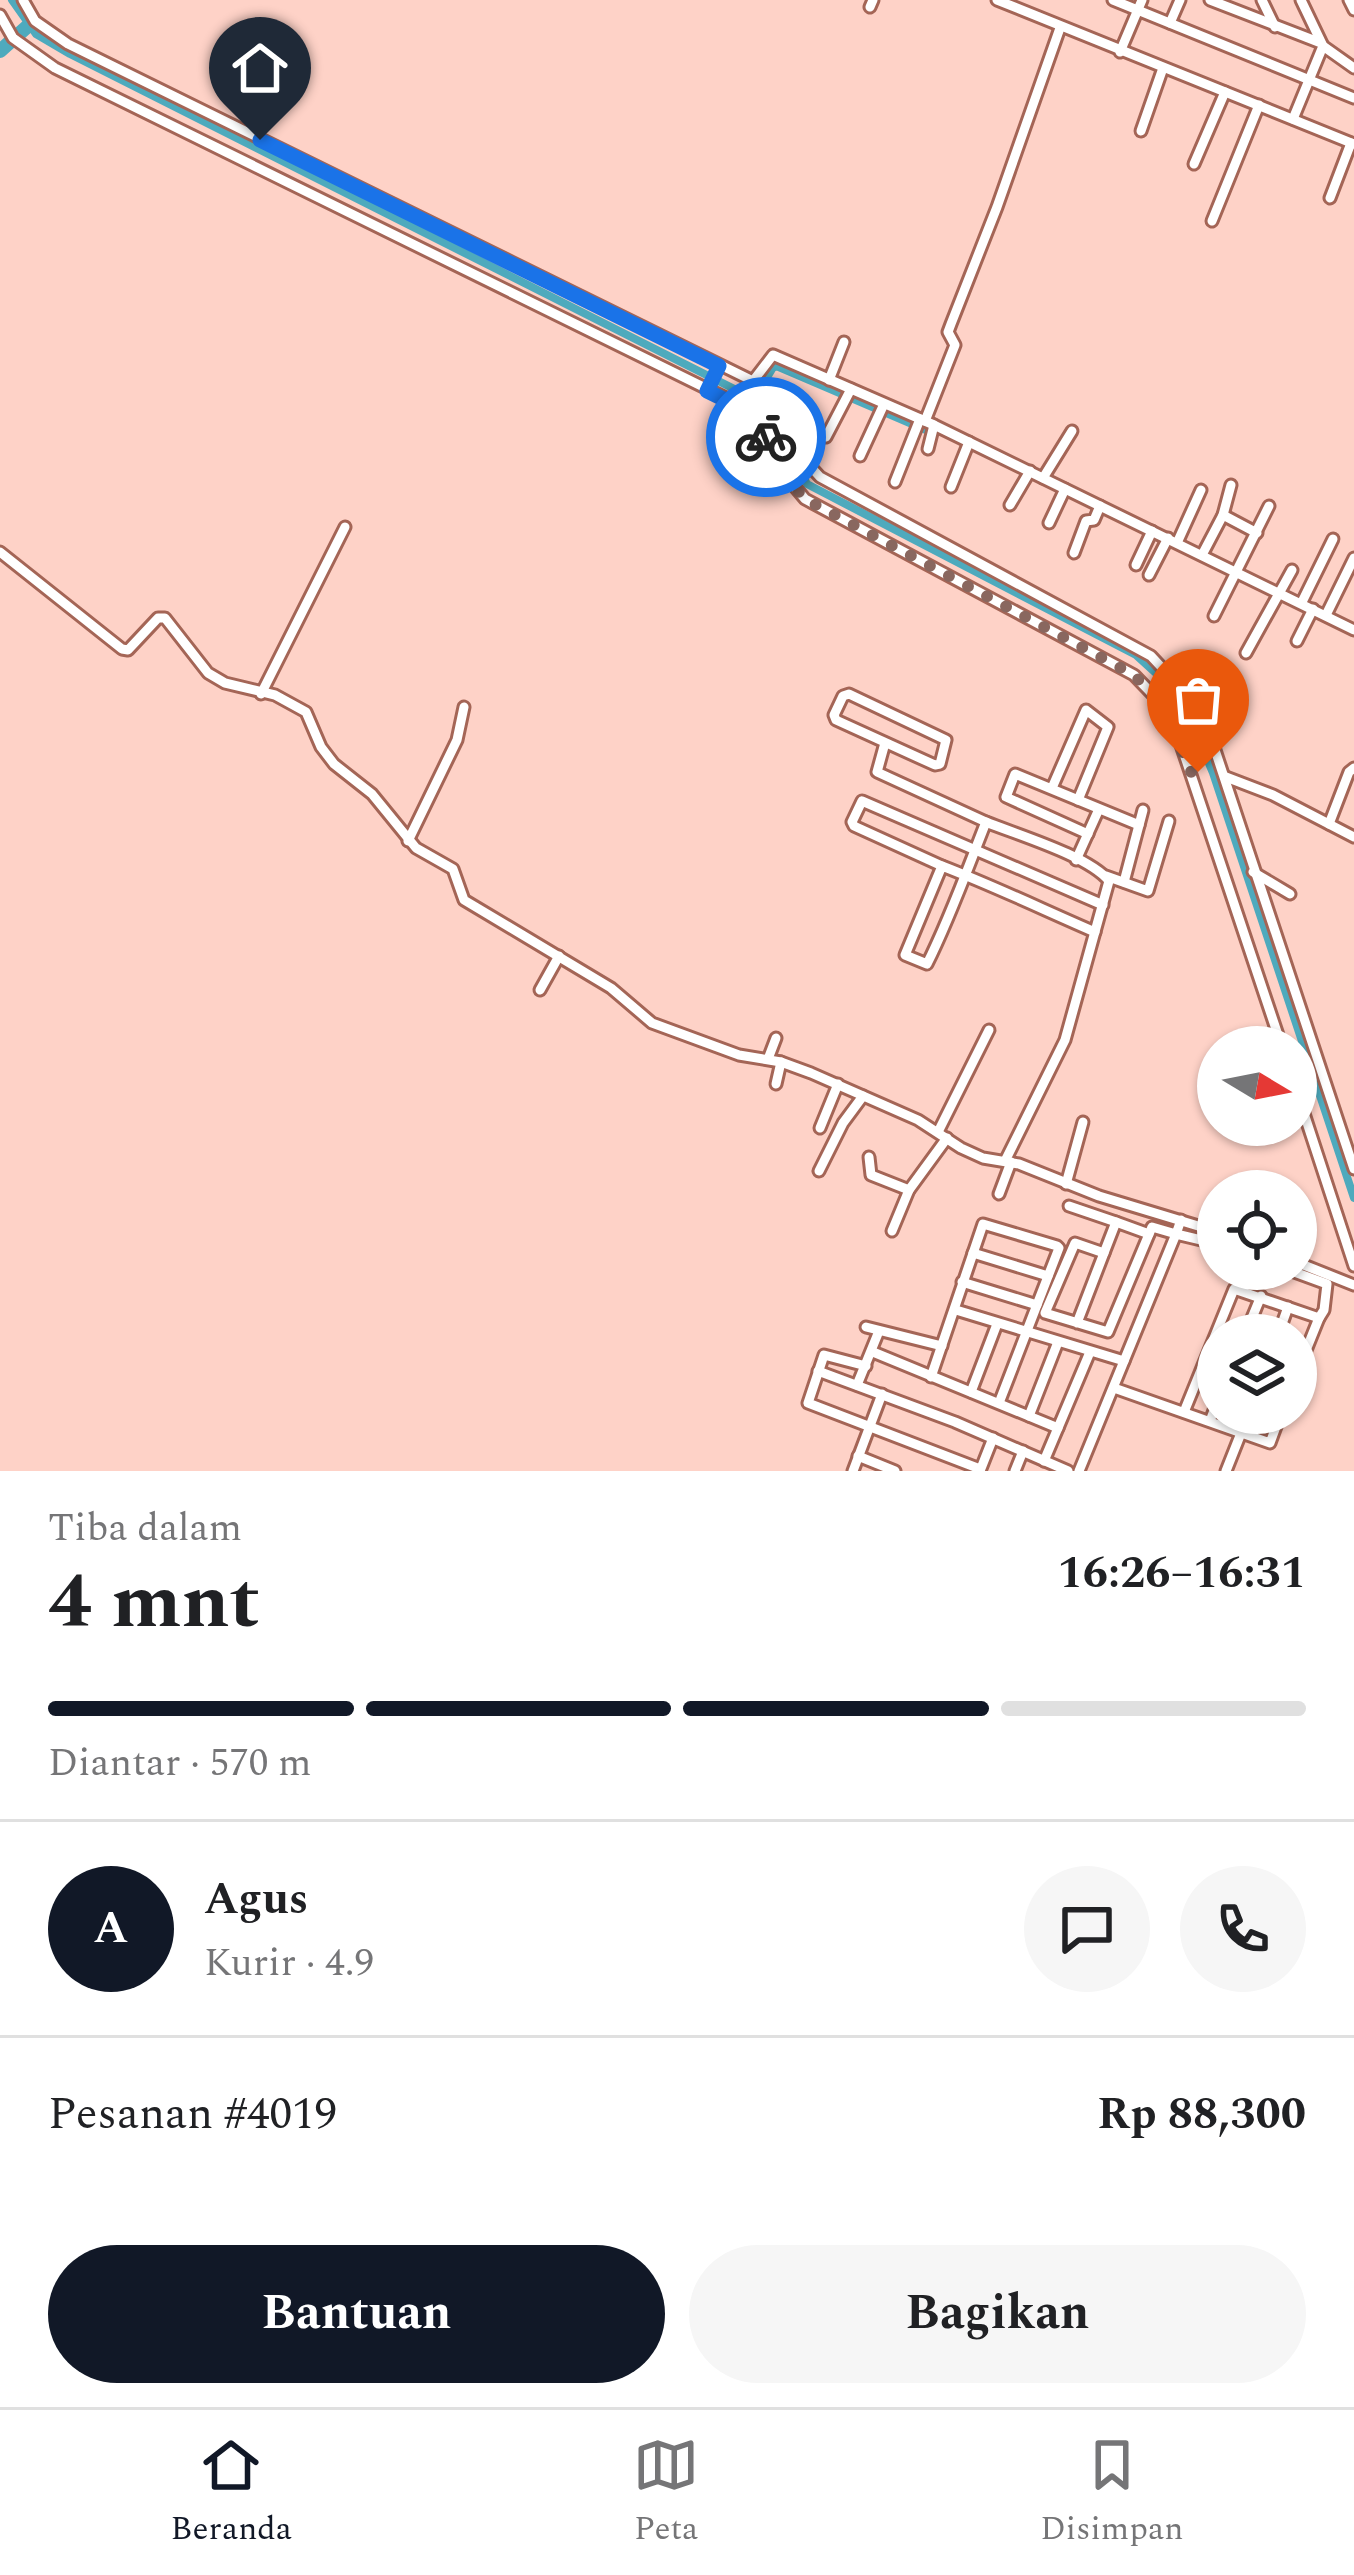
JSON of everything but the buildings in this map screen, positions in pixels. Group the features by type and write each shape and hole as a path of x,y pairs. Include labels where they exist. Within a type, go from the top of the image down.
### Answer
{"street":[{"path":"23,0 34,21 68,44 718,369 753,381 783,407 797,452 820,477 1151,656 1189,697 1226,777 1253,872 1354,1169"},
{"path":"997,0 1353,144 1330,198"},
{"path":"1113,0 1140,5 1170,23 1354,98"},
{"path":"1170,23 1180,0"},
{"path":"1212,0 1322,44 1354,68"},
{"path":"1262,0 1275,27"},
{"path":"1293,119 1322,44 1301,0"},
{"path":"1349,0 1354,10"},
{"path":"1120,52 1140,5"},
{"path":"0,15 16,41 79,80 752,413 775,463 805,499 1134,675 1162,704 1195,773 1275,1026"},
{"path":"895,482 926,424 955,345 948,332 998,207 1060,28"},
{"path":"1141,131 1163,68"},
{"path":"1195,164 1225,92"},
{"path":"1212,221 1259,105"},
{"path":"615,344 627,320"},
{"path":"829,380 844,342"},
{"path":"753,381 771,355 1043,478 1354,629"},
{"path":"709,388 718,369"},
{"path":"826,437 850,392"},
{"path":"860,456 883,407"},
{"path":"926,424 928,448"},
{"path":"1043,478 1072,430"},
{"path":"951,487 968,444"},
{"path":"1010,505 1028,474"},
{"path":"1202,555 1223,515 1231,485"},
{"path":"1149,575 1201,490"},
{"path":"1049,523 1064,491"},
{"path":"1214,616 1269,506"},
{"path":"1074,553 1086,521 1094,520 1099,508"},
{"path":"1223,515 1257,533"},
{"path":"261,694 345,527"},
{"path":"1136,565 1151,533"},
{"path":"1301,602 1333,538"},
{"path":"0,552 122,649 128,650 158,618 165,618 208,673 225,683 275,695 306,712 334,764 372,794 408,841 451,866 464,900 611,988 652,1023 838,1084 970,1153 1197,1225"},
{"path":"1326,616 1354,558"},
{"path":"1246,653 1292,570"},
{"path":"1297,641 1312,612"},
{"path":"846,693 948,742 938,766 885,743 835,718 846,693"},
{"path":"408,841 458,740 464,707"},
{"path":"1052,788 1086,710 1108,727 1078,800"},
{"path":"885,743 878,772 1145,891 1150,889 1169,821"},
{"path":"1195,773 1218,765"},
{"path":"1329,824 1354,768"},
{"path":"1088,834 1006,796 1017,773 1139,825"},
{"path":"1226,777 1273,795 1351,836 1354,821"},
{"path":"1095,932 852,822 862,801 1103,905"},
{"path":"1076,860 1099,809"},
{"path":"1124,882 1143,810"},
{"path":"942,866 904,952 926,965 986,822"},
{"path":"985,884 996,859"},
{"path":"1253,872 1290,894"},
{"path":"998,1193 1065,1040 1109,887 1106,876"},
{"path":"1049,912 1060,887"},
{"path":"540,990 559,956"},
{"path":"892,1231 989,1030"},
{"path":"768,1059 776,1038"},
{"path":"776,1084 781,1062"},
{"path":"820,1128 838,1084"},
{"path":"819,1172 863,1096"},
{"path":"1066,1184 1084,1122"},
{"path":"1315,1146 1354,1266"},
{"path":"868,1157 874,1178 909,1190"},
{"path":"1069,1206 1149,1234"},
{"path":"1078,1471 1180,1220"},
{"path":"1077,1323 1116,1222"},
{"path":"932,1377 983,1224 1057,1246 999,1403"},
{"path":"1075,1243 1045,1313 1108,1333 1152,1227 1197,1239"},
{"path":"1060,1237 1104,1253"},
{"path":"973,1253 1048,1276"},
{"path":"1317,1270 1352,1284"},
{"path":"1317,1280 1352,1284"},
{"path":"962,1282 1037,1305"},
{"path":"1317,1323 1327,1284"},
{"path":"1184,1412 1234,1289 1319,1318"},
{"path":"1254,1314 1261,1296"},
{"path":"1286,1314 1288,1307"},
{"path":"956,1310 1124,1361"},
{"path":"970,1391 998,1324"},
{"path":"866,1327 942,1346"},
{"path":"857,1385 879,1331"},
{"path":"1029,1416 1058,1342"},
{"path":"872,1352 1058,1428"},
{"path":"1044,1461 1090,1352"},
{"path":"866,1366 827,1354 808,1403 980,1470 993,1438"},
{"path":"818,1371 1068,1471"},
{"path":"1114,1388 1197,1416"},
{"path":"853,1471 882,1394"},
{"path":"1226,1471 1242,1434 1270,1443 1273,1434"},
{"path":"1015,1471 1023,1451"},
{"path":"859,1456 895,1471"}],"waterway":[{"path":"12,0 36,34 70,54 768,406 807,484 1136,655 1180,695 1213,773 1354,1198"},
{"path":"0,51 29,25"},
{"path":"762,380 777,363 929,428"},
{"path":"752,398 756,391"}],"way so far":[{"path":"766,437 775,463 805,499 1134,675 1162,704 1192,774 1198,772"}],"route":[{"path":"260,140 719,366 707,391 752,413 766,437"}]}
